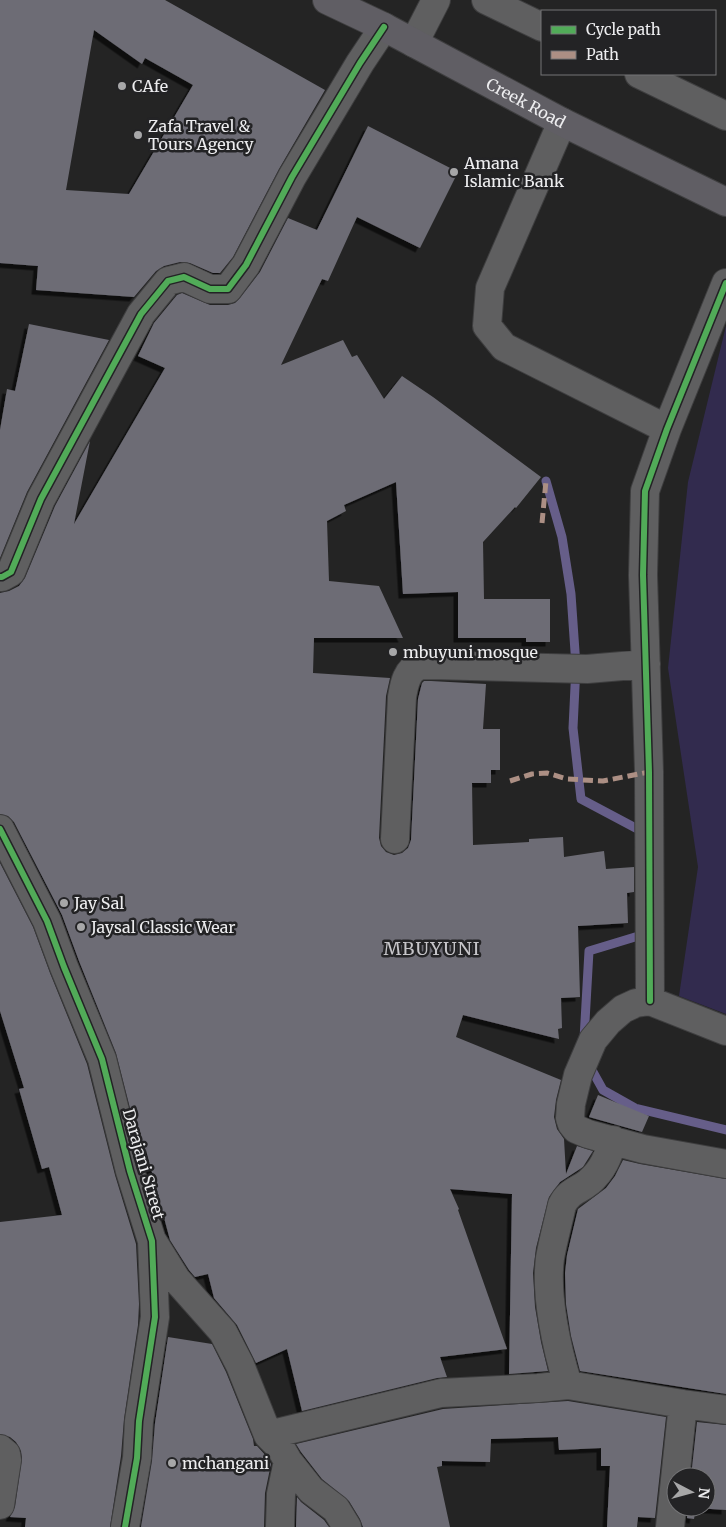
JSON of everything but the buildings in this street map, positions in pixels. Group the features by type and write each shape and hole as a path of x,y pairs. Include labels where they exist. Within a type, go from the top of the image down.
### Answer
{"main road":[{"name":"Creek Road","path":"327,0 384,27 562,122 726,202"}],"street":[{"path":"414,43 436,0"},
{"path":"486,0 541,27"},
{"path":"0,577 11,572 41,499 141,314 168,281 184,277 210,289 228,288 246,265 292,177 360,63 384,27"},
{"path":"641,75 726,116"},
{"path":"562,122 490,288 488,326 504,347 667,429"},
{"path":"650,1001 649,772 643,575 645,491 667,429 726,283"},
{"path":"395,839 402,697 406,680 411,670 419,666 431,665 575,669 646,664"},
{"name":"Darajani Street","path":"0,829 47,921 102,1059 130,1172 152,1241 155,1317 139,1421 137,1458 125,1527"},
{"path":"726,1030 650,1001 636,1003 623,1009 608,1022 593,1040 578,1075 571,1104 570,1118 576,1129 643,1149 726,1164"},
{"path":"568,1385 553,1320 550,1298 550,1260 562,1205 566,1197 589,1182 605,1165 613,1140"},
{"path":"152,1241 176,1279 223,1332 240,1365 268,1435 280,1447 287,1463 311,1490 336,1509 347,1527"},
{"path":"268,1435 441,1392 568,1385 726,1410"},
{"path":"670,1527 683,1404"},
{"path":"0,1449 6,1454 7,1460 0,1504"},
{"path":"280,1527 281,1494 287,1463"}],"shaded area":[{"path":"726,326 726,1014 679,996 698,867 668,668 688,482"}],"waterway":[{"path":"546,481 562,537 571,594 576,666 573,728 581,799 645,833"},
{"path":"584,1039 589,951 645,934"},
{"path":"588,1063 603,1090 635,1108 726,1130"}],"marked path":[{"path":"542,523 546,481"},
{"path":"510,781 532,774 547,773 567,779 603,781 649,772"}],"cycle path":[{"path":"0,577 11,572 41,499 141,314 168,281 184,277 210,289 228,289 246,265 292,177 360,63 384,27"},
{"path":"650,1001 649,772 643,575 645,491 667,429 726,283"},
{"path":"0,829 47,921 102,1059 130,1171 152,1241 155,1317 139,1421 137,1458 125,1527"}],"place":[{"name":"CAfe","path":"122,86"},
{"name":"Zafa Travel & Tours Agency","path":"138,135"},
{"name":"Amana Islamic Bank","path":"454,172"},
{"name":"mbuyuni mosque","path":"393,652"},
{"name":"Jay Sal","path":"64,903"},
{"name":"Jaysal Classic Wear","path":"81,927"},
{"name":"mchangani","path":"172,1463"}],"district":[{"name":"MBUYUNI","path":"432,949"}]}
